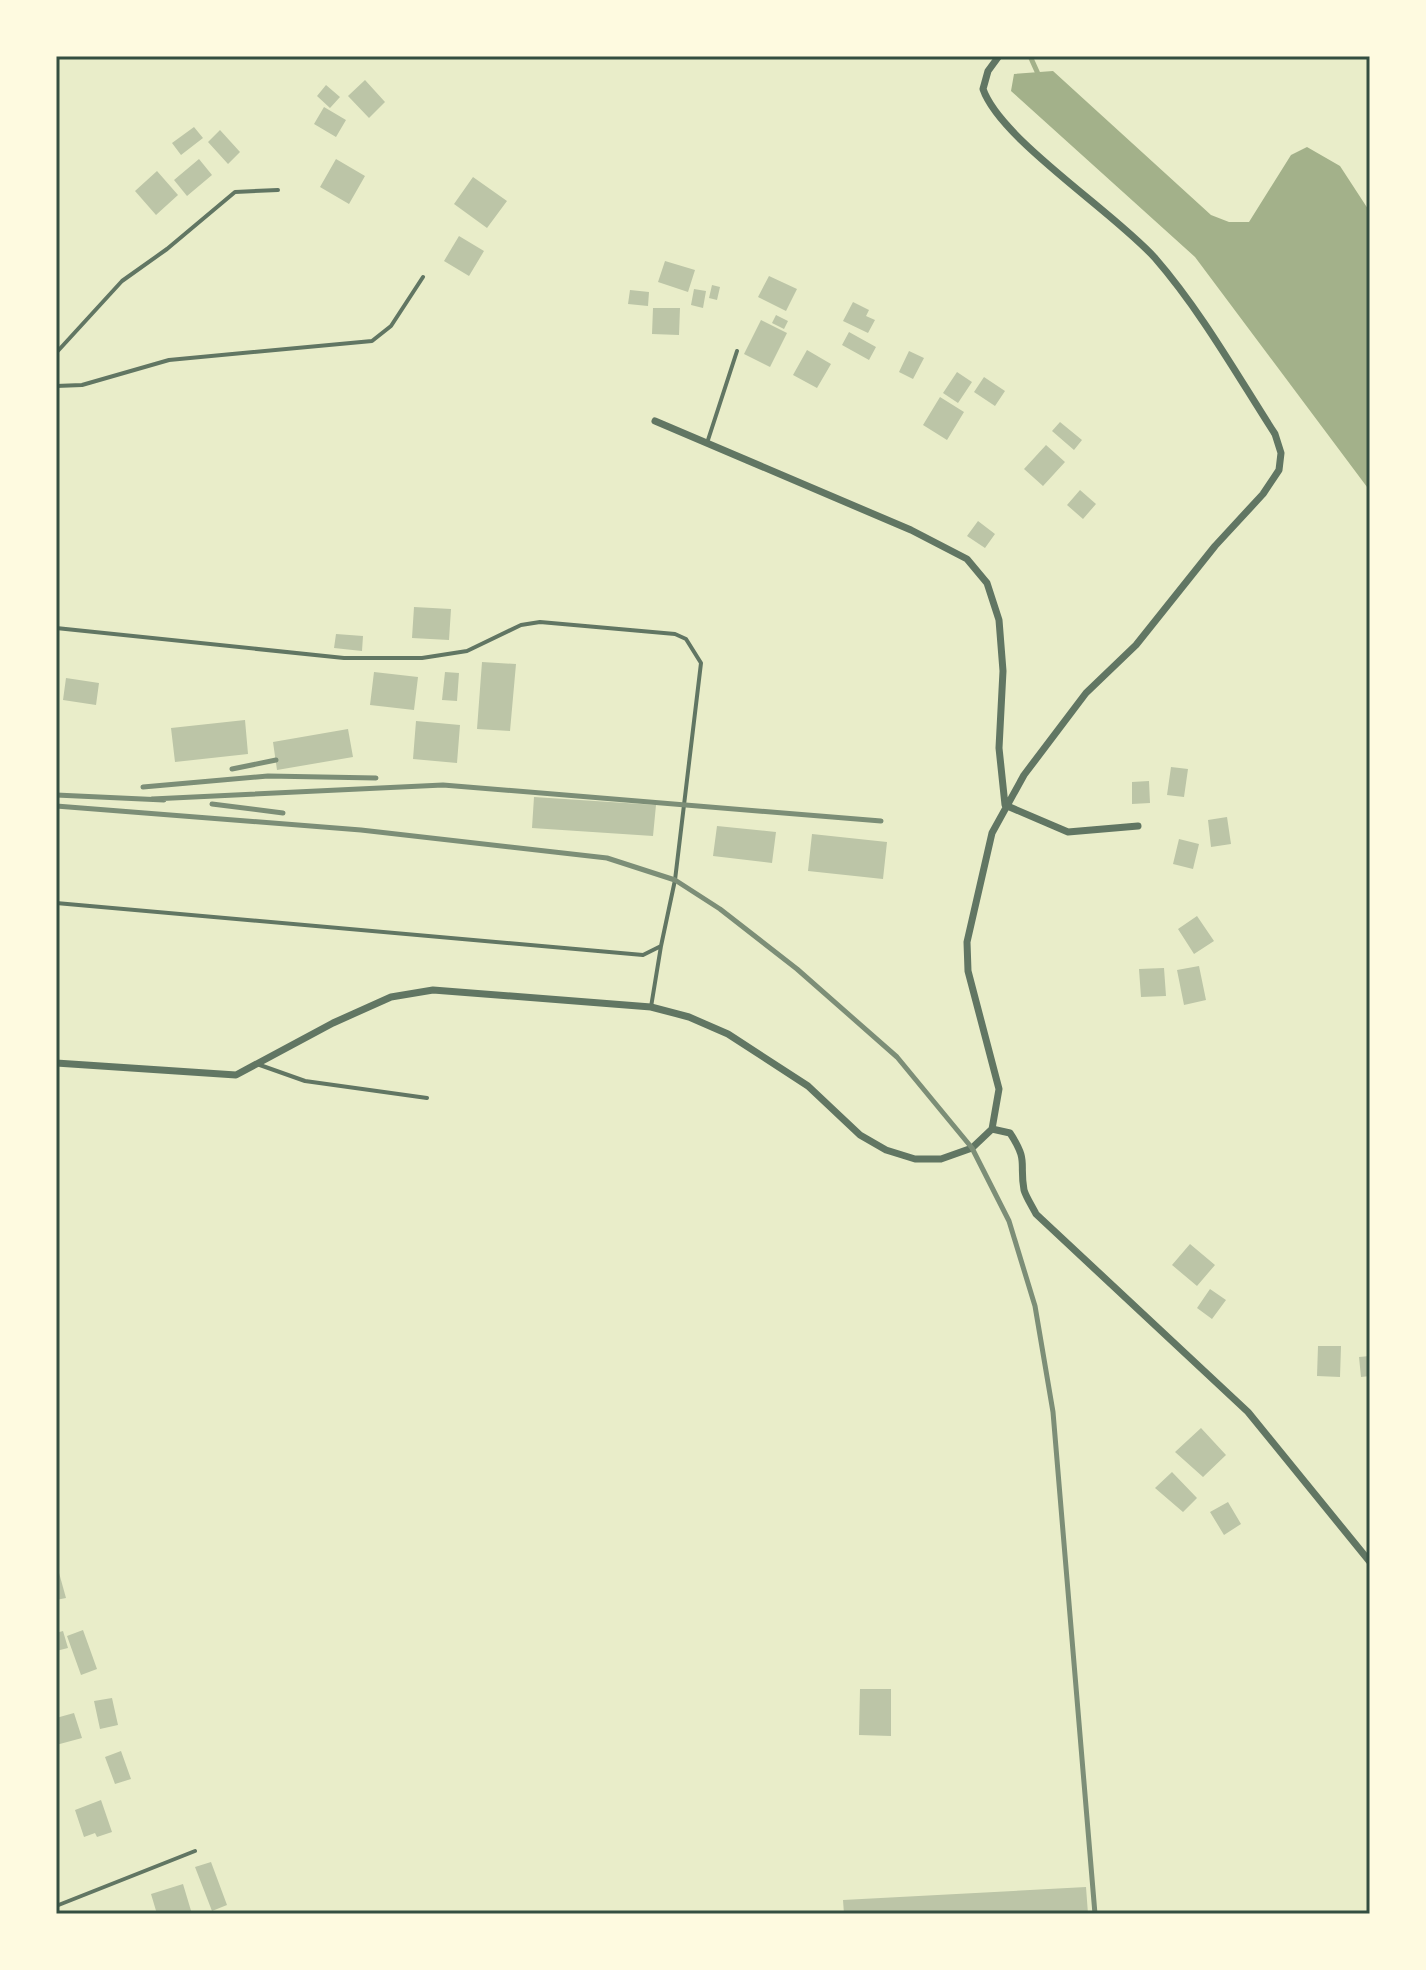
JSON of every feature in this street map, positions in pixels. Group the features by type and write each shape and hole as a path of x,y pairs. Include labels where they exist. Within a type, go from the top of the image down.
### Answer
{"street":[{"path":"56,1063 236,1075 333,1023 391,997 433,990 651,1007 689,1017 728,1034 808,1086 860,1135 886,1150 915,1159 941,1159 972,1148 992,1129 999,1089 994,1063 973,1000 967,942 992,833 1005,805 1086,693 1136,645 1215,546 1263,494 1279,470 1281,453 1275,434 1158,262 1132,233 998,119 983,89 988,71 999,56"},
{"path":"655,421 953,550 967,559 987,583 999,620 1003,671 999,748 1005,805"},
{"path":"1005,805 1068,832 1138,826"},
{"path":"992,1129 1010,1133 1017,1144 1025,1162 1024,1190 1036,1214 1248,1412 1370,1562"}],"lane":[{"path":"56,353 122,281 167,249 235,192 278,190"},
{"path":"56,386 82,385 169,360 372,341 391,326 423,277"},
{"path":"707,443 737,351"},
{"path":"56,628 344,658 422,658 467,651 521,625 540,622 675,634 686,639 701,663 675,880 651,1007"},
{"path":"56,903 631,955 643,955 661,946"},
{"path":"257,1064 305,1081 427,1098"},
{"path":"56,1906 195,1851"}],"shaded area":[{"path":"1053,71 1211,215 1229,222 1249,222 1291,155 1307,147 1340,166 1370,212 1370,491 1195,257 1011,91 1014,74"}],"building":[{"path":"365,80 385,102 369,118 348,96"},
{"path":"326,85 340,97 330,108 317,96"},
{"path":"324,107 346,120 336,137 314,124"},
{"path":"194,127 203,138 181,155 172,143"},
{"path":"220,130 240,152 228,164 208,142"},
{"path":"199,159 212,175 187,196 174,180"},
{"path":"336,159 365,176 349,204 320,187"},
{"path":"157,171 178,195 156,215 135,191"},
{"path":"473,177 507,201 487,228 454,204"},
{"path":"459,236 484,251 469,276 444,261"},
{"path":"665,261 695,270 688,292 658,282"},
{"path":"769,276 797,289 786,311 758,297"},
{"path":"712,285 720,287 717,300 709,298"},
{"path":"694,289 706,291 703,308 691,305"},
{"path":"630,290 649,292 648,306 628,304"},
{"path":"853,302 869,310 866,316 875,320 868,333 843,321"},
{"path":"653,308 680,308 679,335 652,334"},
{"path":"776,315 788,321 784,329 772,323"},
{"path":"761,320 787,333 770,367 744,354"},
{"path":"849,332 876,347 869,360 842,345"},
{"path":"807,350 831,364 817,388 793,375"},
{"path":"909,351 924,358 913,379 899,372"},
{"path":"957,372 972,382 958,403 943,393"},
{"path":"984,377 1005,391 995,406 974,392"},
{"path":"940,397 964,412 947,440 923,425"},
{"path":"1060,422 1082,440 1074,450 1052,431"},
{"path":"1046,445 1065,462 1043,486 1024,469"},
{"path":"1080,490 1096,504 1083,519 1067,505"},
{"path":"978,521 995,534 985,548 967,536"},
{"path":"414,607 451,609 449,640 412,638"},
{"path":"336,634 363,636 362,651 334,648"},
{"path":"482,662 516,664 510,731 477,729"},
{"path":"374,672 418,677 414,710 370,705"},
{"path":"445,672 459,673 457,701 442,700"},
{"path":"66,678 99,683 96,705 63,700"},
{"path":"245,720 248,754 175,762 171,728"},
{"path":"416,721 460,725 457,763 413,759"},
{"path":"348,729 353,757 277,770 273,742"},
{"path":"1171,767 1188,769 1184,797 1167,795"},
{"path":"1149,781 1150,803 1132,804 1132,782"},
{"path":"534,797 656,805 653,836 532,828"},
{"path":"1227,817 1231,844 1211,847 1208,820"},
{"path":"717,826 776,832 772,863 713,856"},
{"path":"812,834 887,842 883,879 808,871"},
{"path":"1179,839 1199,844 1193,869 1173,864"},
{"path":"1197,916 1214,941 1194,954 1178,929"},
{"path":"1199,966 1206,1000 1184,1005 1177,970"},
{"path":"1164,968 1166,996 1141,997 1139,969"},
{"path":"1190,1244 1215,1265 1197,1286 1172,1265"},
{"path":"1210,1289 1226,1300 1212,1319 1197,1308"},
{"path":"1318,1346 1341,1346 1340,1377 1317,1376"},
{"path":"1370,1356 1370,1376 1361,1377 1359,1357"},
{"path":"1201,1428 1226,1455 1203,1477 1175,1452"},
{"path":"1172,1472 1197,1498 1183,1512 1155,1488"},
{"path":"1228,1502 1241,1524 1224,1535 1210,1512"},
{"path":"56,1562 66,1598 56,1600"},
{"path":"83,1630 97,1669 81,1675 67,1636"},
{"path":"63,1631 68,1648 56,1651 56,1633"},
{"path":"860,1689 891,1689 891,1736 859,1735"},
{"path":"112,1698 118,1725 100,1729 94,1701"},
{"path":"74,1713 82,1738 56,1745 56,1718"},
{"path":"121,1751 131,1779 115,1784 105,1757"},
{"path":"101,1800 112,1832 84,1837 75,1810"},
{"path":"211,1862 227,1905 212,1911 195,1867"},
{"path":"183,1884 192,1914 157,1914 151,1894"},
{"path":"1086,1887 1088,1914 844,1914 843,1900"}],"waterway":[{"path":"1030,56 1039,76"}],"railway":[{"path":"232,769 276,760"},
{"path":"143,787 268,776 376,778"},
{"path":"152,799 443,785 881,821"},
{"path":"56,795 164,800"},
{"path":"212,804 283,813"},
{"path":"56,806 361,830 607,858 675,880 720,909 797,969 897,1057 972,1148 1009,1221 1035,1306 1053,1412 1095,1914"}]}
